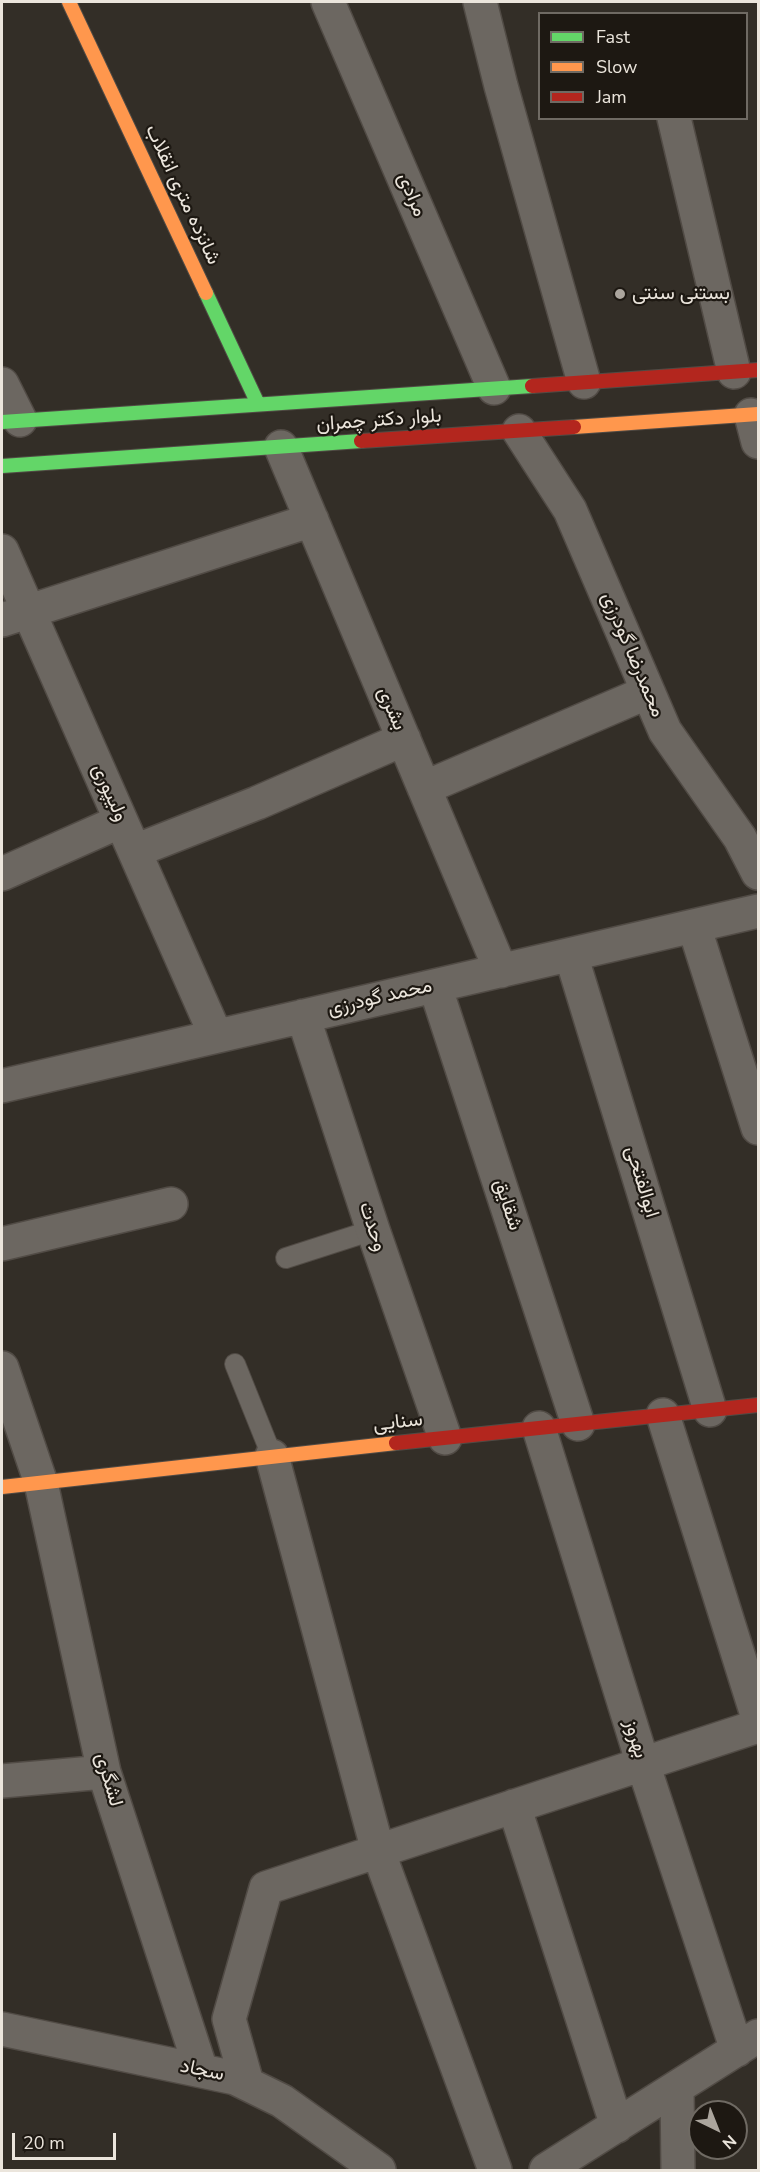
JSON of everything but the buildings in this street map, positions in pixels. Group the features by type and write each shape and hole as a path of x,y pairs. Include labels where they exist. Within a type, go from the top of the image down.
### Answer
{"main road":[{"name":"شانزده متری انقلاب","path":"69,2 258,404"},
{"name":"بلوار دکتر چمران","path":"11,421 746,371"},
{"name":"بلوار دکتر چمران","path":"2,466 519,431 756,424"},
{"name":"سنایی","path":"2,1487 759,1405"}],"street":[{"name":"مرادی","path":"328,2 494,388"},
{"path":"484,2 501,86 584,382"},
{"path":"675,120 746,371"},
{"path":"2,384 11,421"},
{"name":"محمدرضا گودرزی","path":"519,431 570,510 664,731 740,838 759,873"},
{"name":"بشری","path":"281,447 501,971"},
{"path":"15,615 312,520"},
{"name":"ولیپوری","path":"2,551 15,615 122,821 216,1036"},
{"path":"424,788 648,692"},
{"path":"135,851 404,739"},
{"path":"2,874 122,821"},
{"name":"محمد گودرزی","path":"2,1086 759,911"},
{"path":"694,926 759,1128"},
{"name":"ابوالفتحی","path":"571,955 710,1410"},
{"name":"شقایق","path":"435,986 578,1424"},
{"name":"وحدت","path":"303,1016 373,1230 445,1438"},
{"path":"2,1244 171,1203"},
{"name":"لشگری","path":"2,1368 41,1483 104,1772 201,2070"},
{"path":"663,1415 759,1718"},
{"name":"بهروز","path":"539,1428 643,1764 748,2043"},
{"path":"272,1456 378,1851 495,2170"},
{"path":"247,2083 229,2019 266,1888 759,1726"},
{"path":"2,1781 104,1772"},
{"path":"514,1806 617,2126"},
{"name":"سجاد","path":"2,2029 235,2078 282,2101 368,2167"},
{"path":"546,2170 748,2043"},
{"path":"677,2088 678,2170"}],"lane":[{"path":"286,1258 373,1230"},
{"path":"236,1364 272,1456"}],"traffic: fast":[{"path":"206,293 258,404"},
{"path":"2,422 532,386"},
{"path":"2,466 361,441"}],"traffic: slow":[{"path":"69,2 206,293"},
{"path":"574,427 758,414"},
{"path":"2,1487 396,1443"}],"traffic: jam":[{"path":"532,386 758,370"},
{"path":"361,441 574,427"},
{"path":"396,1443 758,1405"}],"place":[{"name":"بستنی سنتی","path":"620,294"}]}
